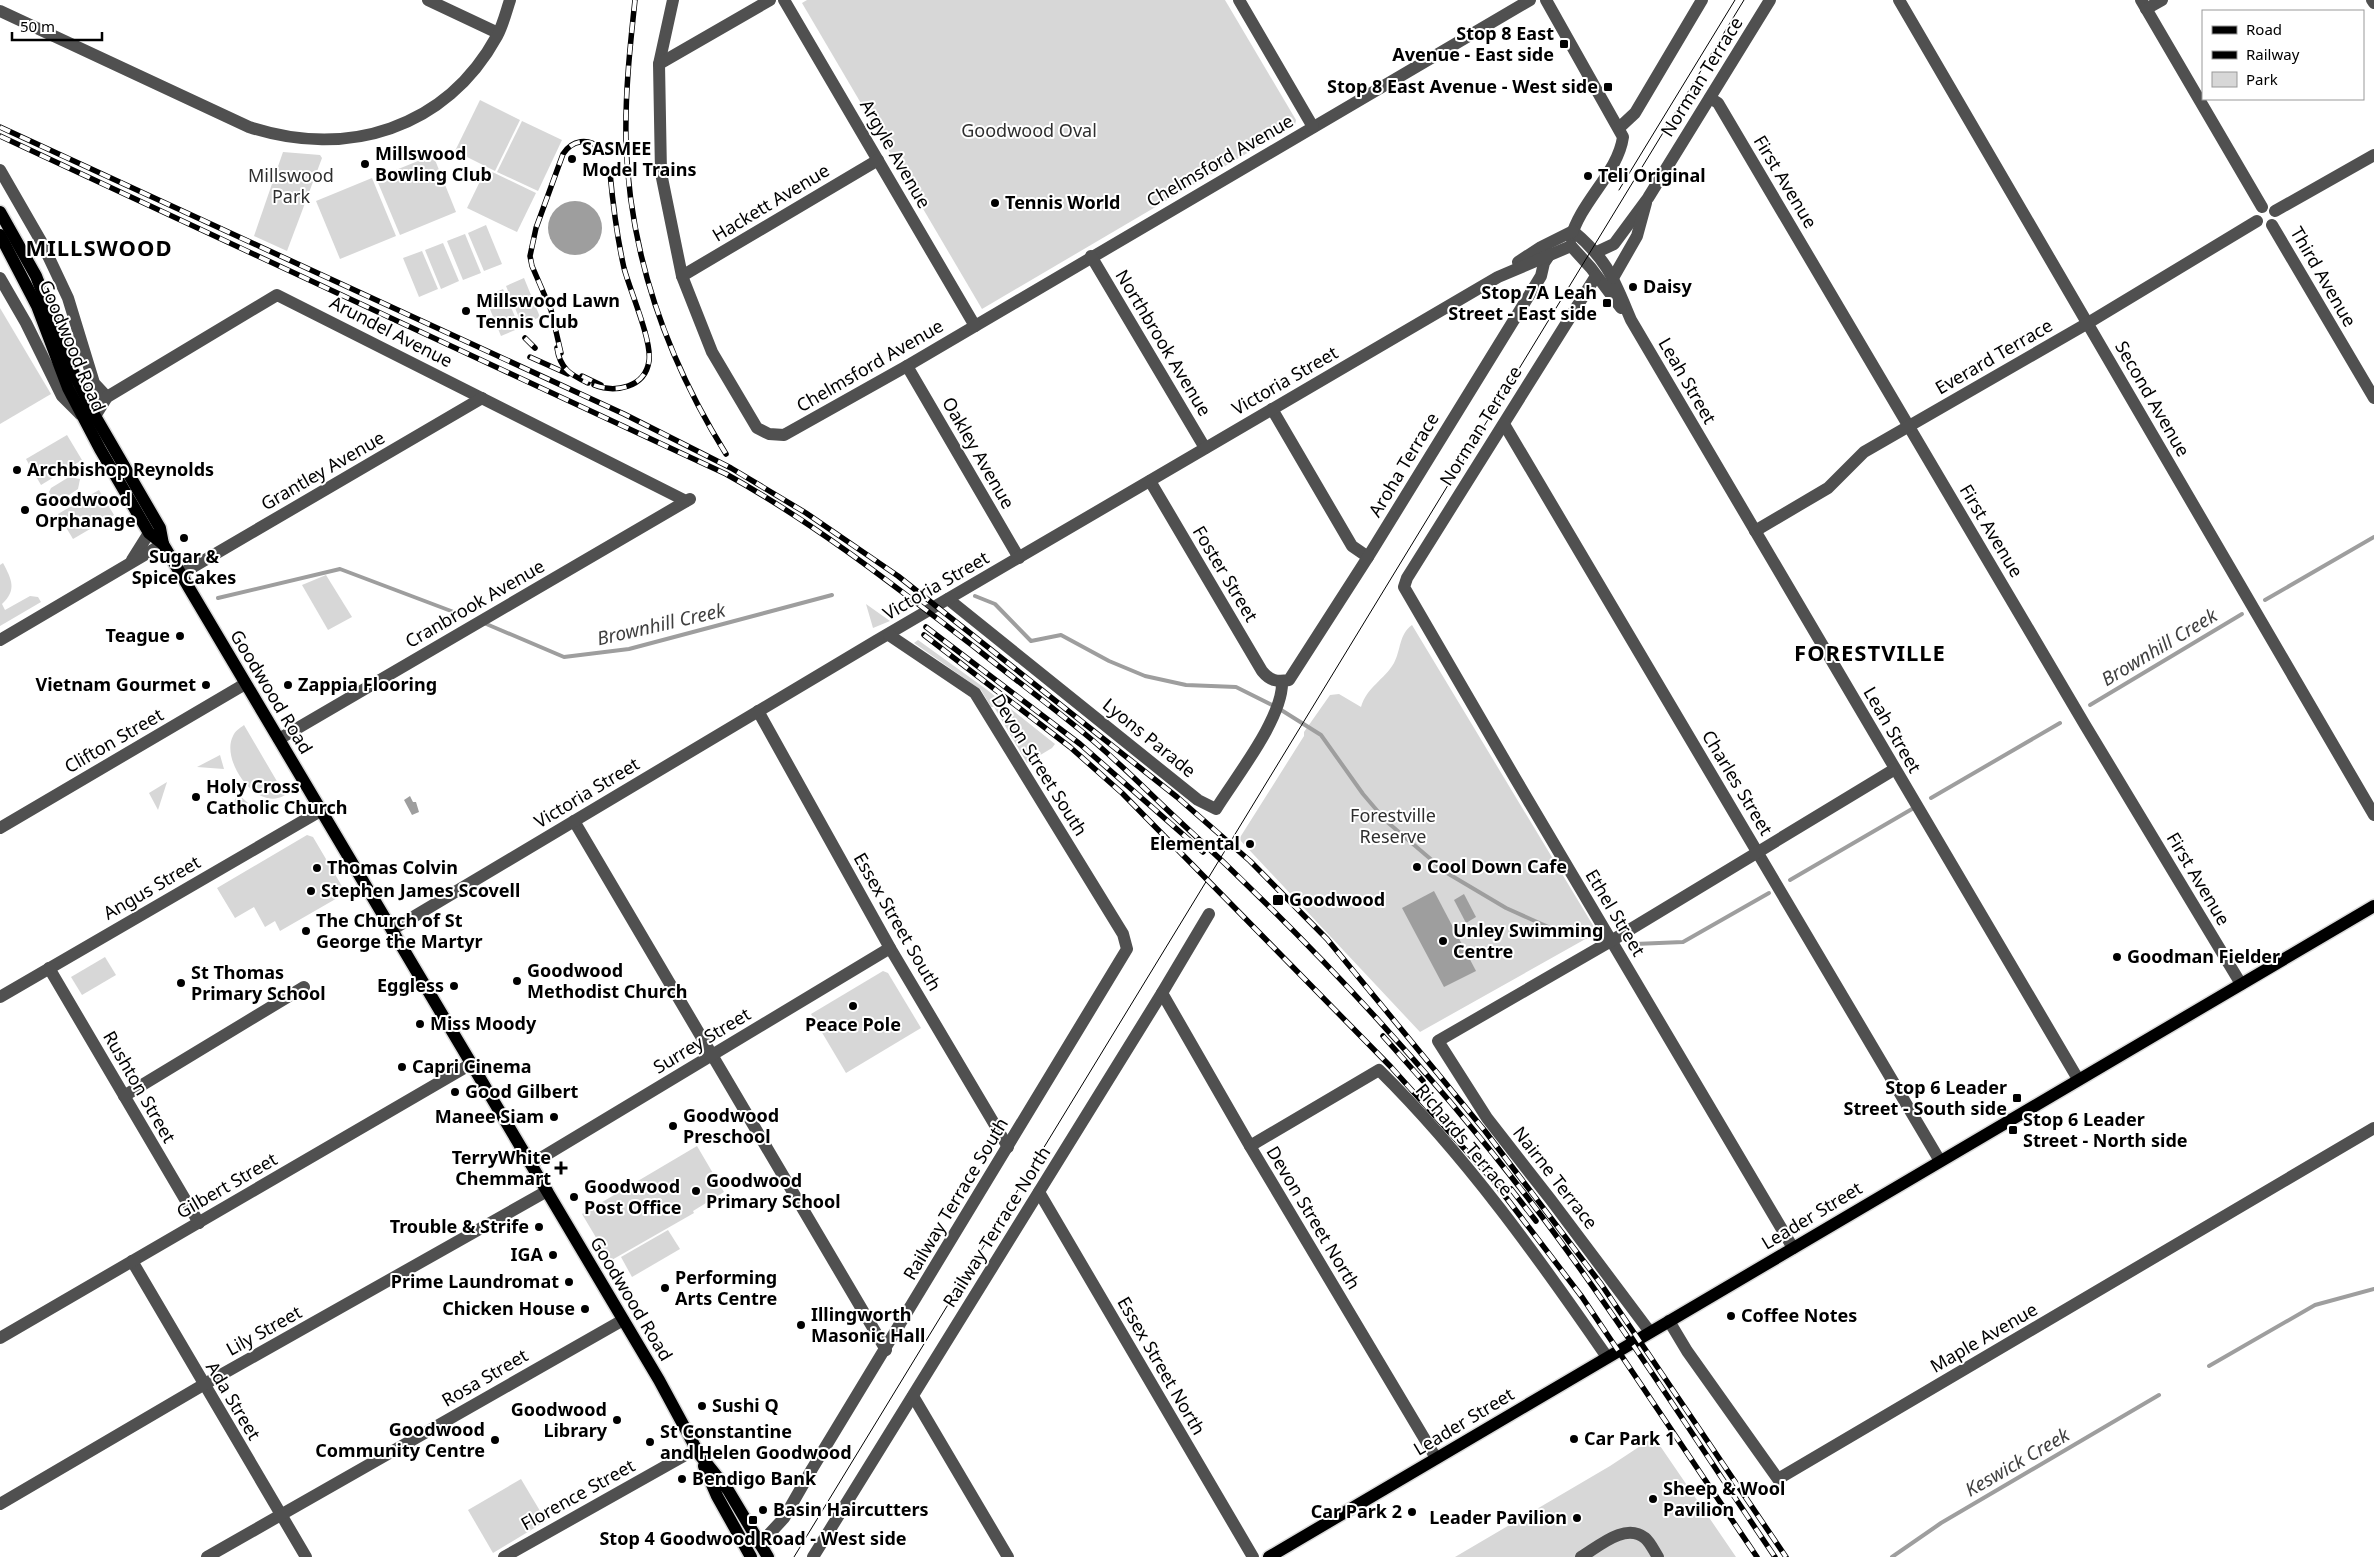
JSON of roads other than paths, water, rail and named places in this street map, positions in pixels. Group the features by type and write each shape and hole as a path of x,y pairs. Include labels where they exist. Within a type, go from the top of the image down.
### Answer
{"main road":[{"name":"Goodwood Road","path":"0,212 36,276 89,417 149,533 163,544"},
{"name":"Goodwood Road","path":"0,235 27,284 68,388 89,417 160,528 163,544 623,1320 697,1451 717,1496 749,1556"},
{"name":"Leader Street","path":"1269,1557 2374,906"},
{"name":"Goodwood Road","path":"697,1451 728,1490 768,1557"}],"street":[{"path":"428,0 498,33"},
{"path":"0,12 249,127 286,138 330,141 364,137 386,131 422,116 441,102 477,66 498,33 510,0"},
{"path":"674,0 659,64 661,173 682,276"},
{"path":"659,64 770,0"},
{"name":"Argyle Avenue","path":"784,0 974,326"},
{"path":"1239,0 1313,127"},
{"name":"Chelmsford Avenue","path":"682,276 712,352 757,428 769,434 784,435 907,366 1091,256 1530,0"},
{"path":"1546,0 1624,136 1620,151 1573,231 1571,246"},
{"path":"1620,127 1635,113 1702,0"},
{"name":"Norman Terrace","path":"1597,252 1614,244 1648,198 1770,0"},
{"name":"Second Avenue","path":"1899,0 2374,815"},
{"path":"2162,0 2143,5 2262,207"},
{"name":"First Avenue","path":"1710,98 1718,103 1908,426 2241,984"},
{"path":"2275,211 2374,155"},
{"name":"Hackett Avenue","path":"682,276 878,160"},
{"path":"0,170 42,243 68,298 94,384 107,396"},
{"name":"Norman Terrace","path":"1613,278 1636,236 1648,198"},
{"path":"2269,206 2275,211 2277,218 2272,225 2265,227 2257,221 2256,214 2262,207 2269,206"},
{"name":"Everard Terrace","path":"1755,531 1828,488 1864,452 2088,323 2257,221"},
{"name":"Third Avenue","path":"2272,225 2370,381 2374,398"},
{"name":"Leah Street","path":"1573,231 1597,252 1613,278 1631,320 2078,1079"},
{"name":"Victoria Street","path":"392,929 758,711 1498,276 1541,247 1573,231"},
{"name":"Leah Street","path":"1571,246 1631,320"},
{"name":"Victoria Street","path":"1498,276 1571,246"},
{"name":"Aroha Terrace","path":"1280,685 1295,674 1542,274 1544,263 1550,254"},
{"name":"Northbrook Avenue","path":"1091,256 1205,448"},
{"name":"Norman Terrace","path":"1408,596 1404,587 1407,578 1596,276"},
{"path":"0,278 26,323 62,396 89,417"},
{"name":"Arundel Avenue","path":"89,417 107,396 277,295 688,500"},
{"path":"26,323 35,328 43,324"},
{"name":"Oakley Avenue","path":"907,366 1019,558"},
{"name":"Grantley Avenue","path":"181,574 482,398"},
{"path":"1272,409 1352,546 1368,556"},
{"name":"Charles Street","path":"1504,424 1940,1161"},
{"name":"Foster Street","path":"1150,481 1262,671 1268,678 1280,685"},
{"name":"Cranbrook Avenue","path":"279,739 688,500"},
{"path":"129,564 149,533"},
{"path":"0,640 163,544"},
{"name":"Ethel Street","path":"1408,596 1793,1248"},
{"name":"Lyons Parade","path":"948,599 1198,800 1216,809 1273,719 1280,685"},
{"name":"Devon Street South","path":"888,635 975,693 1127,944"},
{"name":"Clifton Street","path":"0,828 245,684"},
{"name":"Essex Street South","path":"758,711 890,948 1008,1147"},
{"path":"1611,941 1895,769"},
{"name":"Angus Street","path":"0,997 322,810"},
{"path":"574,821 886,1350"},
{"name":"Railway Terrace North","path":"813,1557 1209,914"},
{"name":"Nairne Terrace","path":"1611,941 1438,1041 1487,1118 1650,1332"},
{"name":"Railway Terrace South","path":"760,1544 784,1518 1123,959 1127,944"},
{"name":"Surrey Street","path":"531,1164 890,948"},
{"name":"Rushton Street","path":"49,968 199,1223"},
{"path":"124,1096 304,987"},
{"name":"Devon Street North","path":"1162,993 1250,1146 1436,1458"},
{"name":"Gilbert Street","path":"0,1338 471,1064"},
{"name":"Richards Terrace","path":"1250,1146 1379,1070 1419,1109 1474,1176 1607,1357"},
{"name":"Maple Avenue","path":"1669,1321 1687,1351 1778,1479 2374,1128"},
{"name":"Lily Street","path":"0,1504 203,1385 547,1191"},
{"name":"Essex Street North","path":"1039,1192 1253,1557"},
{"name":"Ada Street","path":"132,1262 306,1557"},
{"name":"Rosa Street","path":"207,1557 623,1320"},
{"path":"913,1396 1008,1557"},
{"name":"Florence Street","path":"504,1557 697,1451"},
{"path":"1582,1557 1618,1534 1632,1532 1645,1538 1658,1557"}],"waterway":[{"name":"Brownhill Creek","path":"2265,600 2374,537"},
{"name":"Brownhill Creek","path":"218,598 340,569 459,614"},
{"name":"Brownhill Creek","path":"484,623 564,657 629,649 832,595"},
{"name":"Brownhill Creek","path":"975,596 995,604 1031,641 1061,635 1109,661 1145,676 1186,685 1236,687 1278,708 1321,735 1363,794 1386,821 1447,873 1506,908 1555,930 1589,937"},
{"name":"Brownhill Creek","path":"2090,705 2242,614"},
{"name":"Brownhill Creek","path":"1931,798 2060,723"},
{"name":"Brownhill Creek","path":"1790,880 1912,809"},
{"name":"Brownhill Creek","path":"1635,944 1683,942 1769,893"},
{"name":"Keswick Creek","path":"2209,1366 2315,1305 2374,1289"},
{"name":"Keswick Creek","path":"1892,1557 1941,1523 2159,1395"}],"tram line":[{"path":"1619,190 1735,0"},
{"path":"794,1557 1744,0"}],"railway":[{"path":"635,0 628,70 626,140 629,182 643,264 669,343 686,381 726,454"},
{"path":"0,127 624,414 731,468 806,513 898,576 1177,797 1250,861 1327,939 1485,1131 1601,1284 1786,1557"},
{"path":"0,136 726,474 792,514 855,557 1072,723 1120,764 1223,861 1360,1000 1446,1097 1488,1147 1561,1242 1654,1376 1775,1557"},
{"path":"561,353 551,310 532,266 530,256 536,228 563,154 571,146 580,142 591,143 601,149"},
{"path":"594,385 620,388 635,383 642,377 649,361 644,328 624,268 610,173"},
{"path":"525,338 535,348"},
{"path":"557,348 558,355 567,370 588,383"},
{"path":"530,357 568,374"},
{"path":"582,376 601,385"},
{"path":"926,627 1080,744 1203,852"},
{"path":"924,635 1070,747 1122,793 1391,1067 1495,1183 1582,1297 1757,1557"},
{"path":"1383,1036 1423,1081"},
{"path":"1511,1189 1536,1221"}],"place":[{"name":"Stop 8 East Avenue - East side","path":"1564,44"},
{"name":"Stop 8 East Avenue - West side","path":"1608,87"},
{"name":"SASMEE Model Trains","path":"572,159"},
{"name":"Millswood Bowling Club","path":"365,164"},
{"name":"Teli Original","path":"1588,176"},
{"name":"Tennis World","path":"995,203"},
{"name":"Daisy","path":"1633,287"},
{"name":"Stop 7A Leah Street - East side","path":"1607,303"},
{"name":"Millswood Lawn Tennis Club","path":"466,311"},
{"name":"Archbishop Reynolds","path":"17,470"},
{"name":"Goodwood Orphanage","path":"25,510"},
{"name":"Sugar & Spice Cakes","path":"184,538"},
{"name":"Teague","path":"180,636"},
{"name":"Vietnam Gourmet","path":"206,685"},
{"name":"Zappia Flooring","path":"288,685"},
{"name":"Holy Cross Catholic Church","path":"196,797"},
{"name":"Elemental","path":"1250,844"},
{"name":"Cool Down Cafe","path":"1417,867"},
{"name":"Thomas Colvin","path":"317,868"},
{"name":"Stephen James Scovell","path":"311,891"},
{"name":"Goodwood","path":"1278,900"},
{"name":"The Church of St George the Martyr","path":"306,931"},
{"name":"Unley Swimming Centre","path":"1443,941"},
{"name":"Goodman Fielder","path":"2117,957"},
{"name":"Goodwood Methodist Church","path":"517,981"},
{"name":"St Thomas Primary School","path":"181,983"},
{"name":"Eggless","path":"454,986"},
{"name":"Peace Pole","path":"853,1006"},
{"name":"Miss Moody","path":"420,1024"},
{"name":"Capri Cinema","path":"402,1067"},
{"name":"Good Gilbert","path":"455,1092"},
{"name":"Stop 6 Leader Street - South side","path":"2017,1098"},
{"name":"Manee Siam","path":"554,1117"},
{"name":"Goodwood Preschool","path":"673,1126"},
{"name":"Stop 6 Leader Street - North side","path":"2013,1130"},
{"name":"TerryWhite Chemmart","path":"561,1168"},
{"name":"Goodwood Primary School","path":"696,1191"},
{"name":"Goodwood Post Office","path":"574,1197"},
{"name":"Trouble & Strife","path":"539,1227"},
{"name":"IGA","path":"553,1255"},
{"name":"Prime Laundromat","path":"569,1282"},
{"name":"Performing Arts Centre","path":"665,1288"},
{"name":"Chicken House","path":"585,1309"},
{"name":"Coffee Notes","path":"1731,1316"},
{"name":"Illingworth Masonic Hall","path":"801,1325"},
{"name":"Sushi Q","path":"702,1406"},
{"name":"Goodwood Library","path":"617,1420"},
{"name":"Car Park 1","path":"1574,1439"},
{"name":"Goodwood Community Centre","path":"495,1440"},
{"name":"St Constantine and Helen Goodwood","path":"650,1442"},
{"name":"Bendigo Bank","path":"682,1479"},
{"name":"Sheep & Wool Pavilion","path":"1653,1499"},
{"name":"Basin Haircutters","path":"763,1510"},
{"name":"Car Park 2","path":"1412,1512"},
{"name":"Leader Pavilion","path":"1577,1518"},
{"name":"Stop 4 Goodwood Road - West side","path":"753,1520"}],"district":[{"name":"MILLSWOOD","path":"99,248"},
{"name":"FORESTVILLE","path":"1870,653"}],"park label":[{"name":"Goodwood Oval","path":"1029,131"},
{"name":"Millswood Park","path":"291,186"},
{"name":"Forestville Reserve","path":"1393,826"}]}
